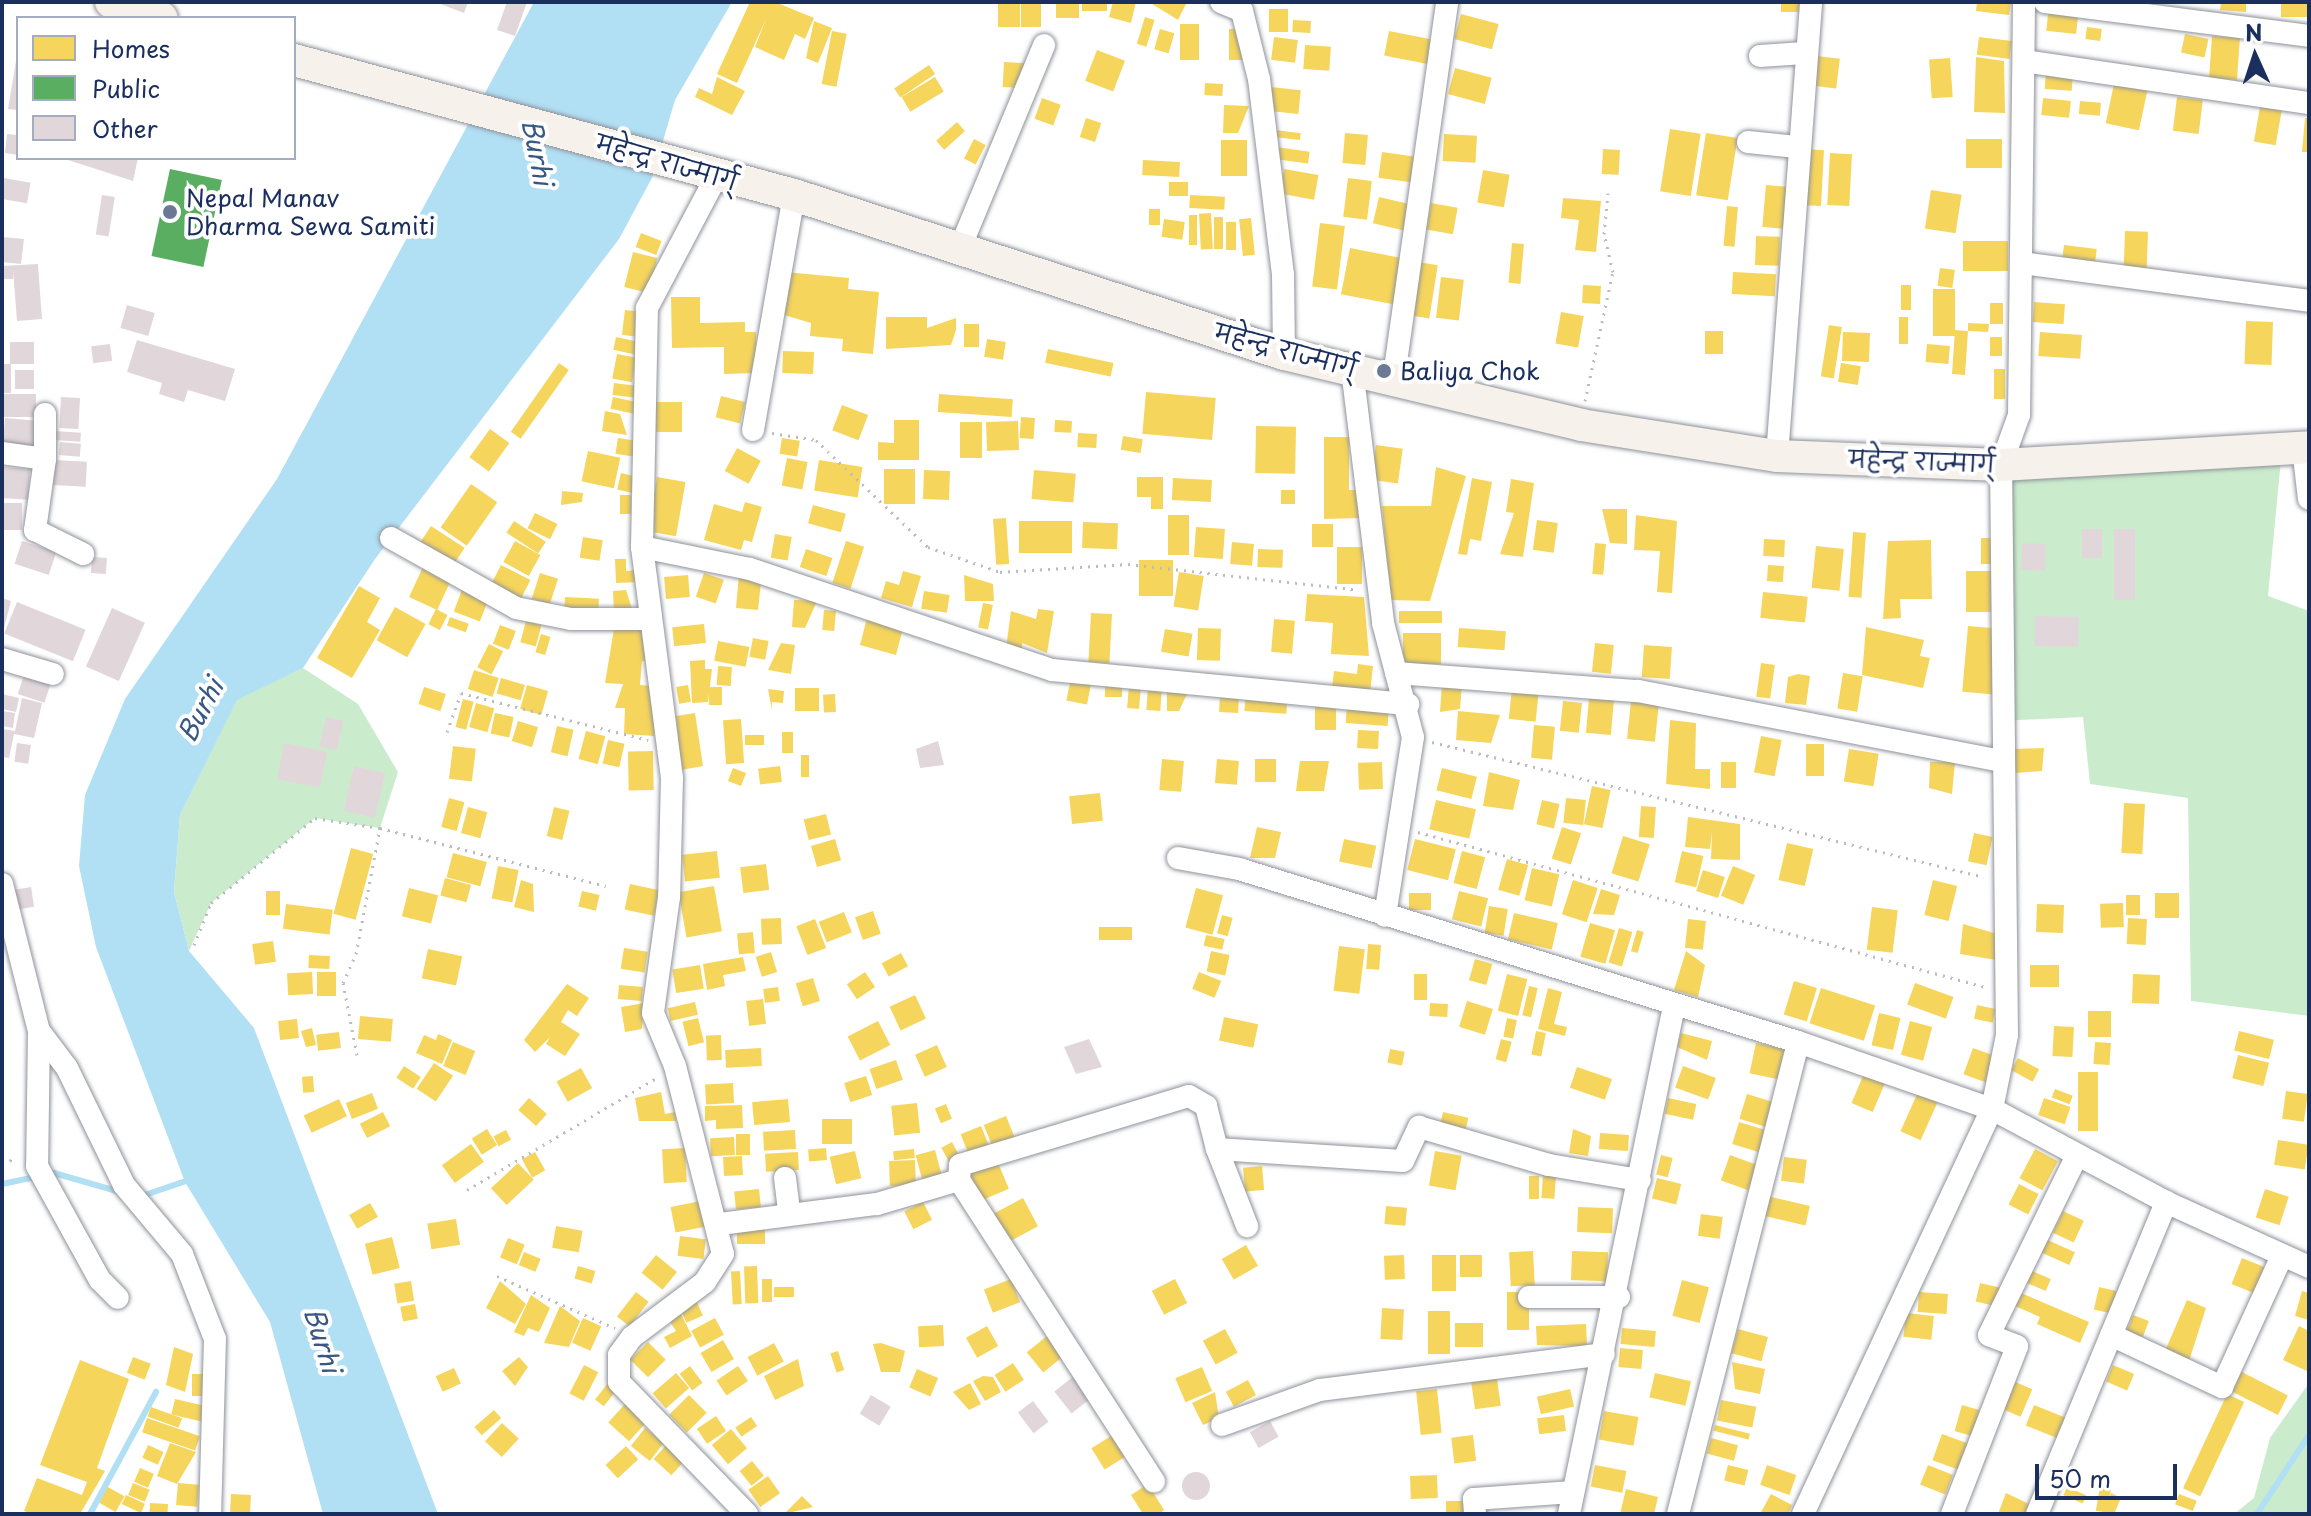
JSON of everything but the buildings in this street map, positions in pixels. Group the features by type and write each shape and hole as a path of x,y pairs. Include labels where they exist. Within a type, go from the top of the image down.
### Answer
{"highway":[{"path":"111,2 156,16"},
{"name":"महेन्द्र राज्मार्ग्","path":"296,61 682,165 715,179 794,195 958,253 1284,354 1394,376 1581,425 1777,456 2001,465 2306,447"}],"street":[{"path":"1221,2 1242,11 1259,79 1283,274 1284,354"},
{"path":"1394,376 1447,2"},
{"path":"1777,456 1804,53 1811,2"},
{"path":"1803,1514 1992,1109 2008,992 2011,886 2002,761 2008,593 2001,465 2019,415 2024,2"},
{"path":"2045,2 2309,36"},
{"path":"958,253 1044,45"},
{"path":"1760,56 1804,53"},
{"path":"2024,61 2309,103"},
{"path":"1748,142 1797,147"},
{"path":"715,179 647,308 642,547 667,744 669,897 653,1013 675,1066 720,1224 723,1254 705,1282 632,1337 619,1355 619,1382 747,1514"},
{"path":"753,430 794,195"},
{"path":"2022,263 2309,301"},
{"path":"1352,369 1379,592 1396,673 1408,704 1413,737 1385,916"},
{"path":"45,414 45,459 35,530 83,554"},
{"path":"2306,447 2309,499"},
{"path":"2,453 45,459"},
{"path":"391,538 516,608 571,619 651,619"},
{"path":"642,547 750,569 1052,670 1408,704"},
{"path":"2,659 53,674"},
{"path":"1396,673 1638,691 2002,761"},
{"path":"1178,858 1385,916 1798,1042 1992,1109 2166,1202 2309,1267"},
{"path":"2,884 39,1031 41,1173 118,1298"},
{"path":"1475,1514 1474,1499 1571,1503 1619,1297 1674,1006"},
{"path":"39,1031 67,1068 124,1185 182,1254 215,1339 210,1514"},
{"path":"1678,1514 1798,1042"},
{"path":"1154,1482 959,1180 960,1165 1189,1096 1206,1106 1217,1149 1247,1226"},
{"path":"1217,1149 1403,1161 1419,1127 1549,1165 1640,1180"},
{"path":"1952,1514 2017,1346 1989,1335 2077,1155"},
{"path":"785,1178 789,1212"},
{"path":"720,1224 789,1212 877,1204 959,1180"},
{"path":"2037,1514 2166,1202"},
{"path":"2111,1335 2222,1387 2282,1256"},
{"path":"1529,1297 1619,1297"},
{"path":"1222,1425 1320,1390 1604,1354"}],"path":[{"path":"1581,425 1613,272 1604,234 1608,193"},
{"path":"753,430 816,440 928,547 1000,572 1128,564 1379,592"},
{"path":"447,732 461,693 667,744"},
{"path":"1413,737 2011,886"},
{"path":"194,945 211,903 315,818 380,828 606,886"},
{"path":"1399,827 2008,992"},
{"path":"357,1055 343,983 356,954 380,828"},
{"path":"467,1190 675,1066"},
{"path":"497,1276 632,1337"}],"green space":[{"path":"2282,449 2268,596 2309,611 2309,1016 2191,1001 2188,798 2090,784 2083,717 1999,721 2001,465"},
{"path":"303,668 358,704 398,772 380,828 315,818 211,903 189,951 174,892 180,815 237,699"},
{"path":"2309,1383 2309,1514 2234,1514 2254,1498 2270,1438"}],"water":[{"name":"Burhi","path":"534,2 732,2 675,100 652,178 619,239 375,559 303,668 237,700 180,815 174,892 189,951 254,1028 438,1514 323,1514 270,1322 185,1182 96,947 79,866 85,795 125,699 277,479"}],"waterway":[{"path":"2,1184 54,1173 120,1192"},
{"path":"142,1196 192,1179"},
{"path":"90,1514 156,1392"},
{"path":"2257,1514 2309,1435"}],"place":[{"name":"Nepal Manav Dharma Sewa Samiti","path":"170,212"},
{"name":"Baliya Chok","path":"1384,371"}]}
